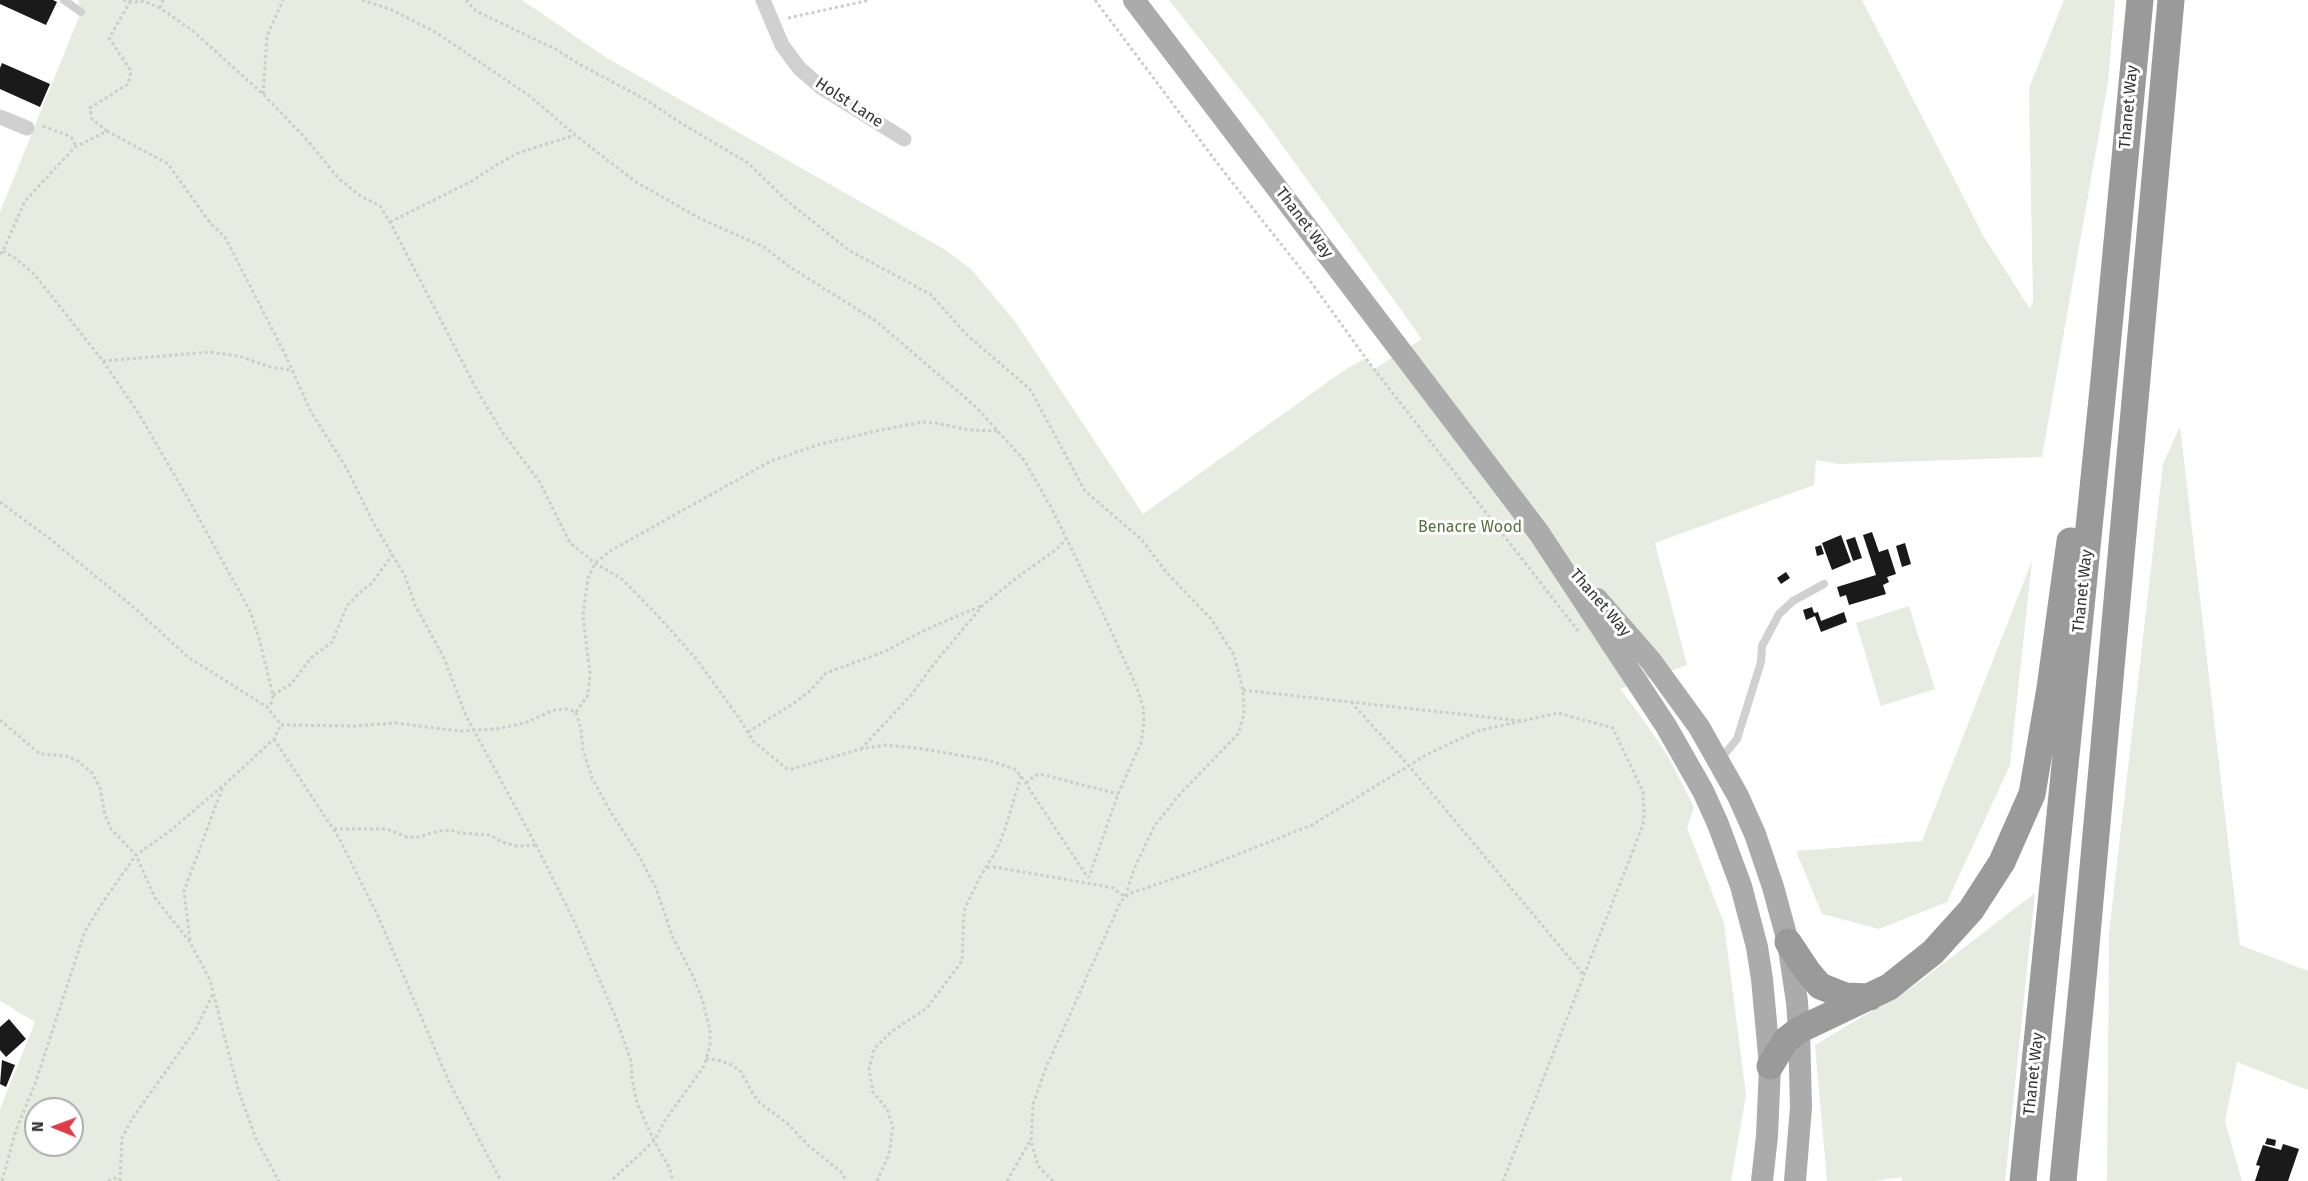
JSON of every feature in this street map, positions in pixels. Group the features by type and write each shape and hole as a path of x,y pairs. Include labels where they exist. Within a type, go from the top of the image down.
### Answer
{"highway":[{"name":"Thanet Way","path":"2023,1181 2140,0"},
{"name":"Thanet Way","path":"2063,1181 2171,0"},
{"path":"1770,1066 1782,1045 1799,1030 1873,996 1919,965 1971,910 2002,862 2032,794 2050,688 2076,491 2104,379"},
{"path":"1788,942 1820,986 1845,996 1873,996"},
{"path":"2080,1181 2084,968"}],"main road":[{"name":"Thanet Way","path":"1134,0 1539,533 1666,726 1703,791 1742,886 1757,946 1766,1008 1770,1066 1768,1127 1762,1181"},
{"name":"Thanet Way","path":"1539,533 1652,662 1694,719 1719,761 1755,834 1788,942 1799,1030 1801,1107 1795,1181"}],"street":[{"name":"Holst Lane","path":"763,0 782,45 799,68 822,88 904,139"},
{"path":"0,117 27,128"}],"lane":[{"path":"64,0 81,12"},
{"path":"1719,761 1737,739 1761,662 1762,646 1779,614 1793,602 1824,584"}],"path":[{"path":"123,0 144,1 160,8 193,32 262,94 308,141 338,178 358,195 380,206 492,415 539,481 570,543 595,563 624,580 659,617 697,660 753,741 786,768 792,769 861,749 885,745 988,760 1014,768 1088,878"},
{"path":"160,8 163,0"},
{"path":"262,94 267,36 283,0"},
{"path":"362,0 390,9 437,33 531,97 575,135 636,182 701,219 764,247 790,267 876,321 976,407 1024,460 1102,611 1137,688 1143,707 1144,723 1141,743 1118,794 1086,883"},
{"path":"466,0 476,11 555,49 584,68 645,99 748,163 787,201 850,251 930,294 968,336 1030,389 1085,491 1141,539 1167,573 1211,619 1234,655 1243,690 1244,714 1238,734 1181,793 1155,825 1134,869 1125,897"},
{"path":"772,21 870,0"},
{"path":"1095,0 1224,172 1308,278 1370,364 1580,634"},
{"path":"131,1 109,38 131,71 128,84 90,108 92,119 107,131 168,164 211,224 225,237 284,352 290,370 311,412 347,469 405,576 415,605 444,658 474,731 574,921 614,1013 631,1061 637,1103 669,1167 673,1181"},
{"path":"27,128 41,124 69,136 74,140 75,147"},
{"path":"107,131 75,147 25,201 2,253 15,258 34,274 103,361 139,414 229,569 253,620 273,695 272,702 267,707"},
{"path":"390,222 472,182 519,153 575,135"},
{"path":"103,361 209,352 238,356 270,367 290,370"},
{"path":"576,712 588,695 590,673 583,605 588,578 595,563 610,550 771,461 817,445 876,430 922,422 970,430 999,431"},
{"path":"0,502 50,539 131,605 188,657 267,707 281,724 356,726 395,723 474,731 525,723 554,710 567,709 576,712"},
{"path":"861,749 912,694 984,604 1057,549 1066,539"},
{"path":"273,695 291,684 312,657 332,642 347,606 372,583 393,554"},
{"path":"748,733 810,691 826,673 886,651 923,631 984,604"},
{"path":"1243,690 1525,721"},
{"path":"1351,702 1409,766 1583,974"},
{"path":"576,712 581,729 583,750 592,778 656,888 673,938 702,999 710,1030 710,1046 704,1066 664,1122 654,1141 610,1181"},
{"path":"1053,1181 1038,1166 1031,1140 1033,1104 1045,1070 1102,939 1125,897 1312,825 1428,754 1477,731 1558,713 1613,728 1643,792 1643,825 1503,1181"},
{"path":"0,720 40,754 67,756 92,773 100,788 105,815 111,829 136,855 155,898 190,942 210,980 238,1089 256,1139 279,1181"},
{"path":"2,1181 9,1151 35,1084 85,931 136,855 170,831 225,784 274,739 281,724"},
{"path":"274,739 334,829 378,916 450,1084 501,1181"},
{"path":"1026,783 1040,774 1118,794"},
{"path":"877,1181 889,1154 893,1127 886,1109 873,1092 869,1069 874,1049 891,1032 927,1008 962,961 964,911 1005,829 1021,776"},
{"path":"190,942 184,891 225,784"},
{"path":"334,829 387,830 407,837 451,830 460,833 489,835 517,846 536,845"},
{"path":"986,868 993,867 1113,888 1125,897"},
{"path":"108,1181 120,1179 122,1138 132,1119 196,1029 213,992"},
{"path":"706,1059 732,1065 741,1072 760,1103 788,1124 808,1145 840,1171 847,1181"},
{"path":"1007,1181 1031,1140"}],"green space":[{"name":"Benacre Wood","path":"78,0 522,0 607,58 944,249 971,269 1017,324 1143,514 1346,369 1366,358 1374,369 1422,339 1264,120 1169,0 1862,0 1984,237 2030,309 2033,301 2029,88 2064,0 2115,0 2108,82 2042,457 1838,464 1816,460 1814,485 1655,543 1687,665 1620,689 1669,758 1694,807 1687,828 1724,923 1746,1095 1731,1181 0,1181 0,1109 35,1022 0,1001 0,212 81,12"},
{"path":"2180,426 2240,945 2308,971 2308,1090 2237,1062 2225,1121 2242,1181 2107,1181 2109,933 2163,464"},
{"path":"2032,561 2010,765 1947,902 1879,929 1822,914 1796,851 1922,841"},
{"path":"1909,606 1935,689 1881,706 1856,623"},
{"path":"2035,893 2005,1181 1902,1181 1902,1177 1874,1181 1827,1181 1815,1045 1914,986"}],"building":[{"path":"0,0 53,0 57,2 46,25 0,4"},
{"path":"2,63 50,84 40,107 0,89"},
{"path":"1872,532 1879,552 1888,549 1896,574 1887,577 1889,582 1883,585 1886,594 1849,605 1846,595 1840,597 1837,587 1876,575 1863,535"},
{"path":"1841,535 1851,562 1832,570 1822,543"},
{"path":"1855,537 1862,558 1853,561 1846,540"},
{"path":"1905,543 1911,564 1902,567 1896,546"},
{"path":"1821,545 1824,554 1817,556 1815,547"},
{"path":"1786,572 1790,578 1781,584 1777,578"},
{"path":"1812,607 1814,613 1818,612 1821,621 1844,612 1847,622 1821,632 1815,616 1806,620 1803,610"},
{"path":"9,1019 26,1039 6,1057 0,1050 0,1027"},
{"path":"2,1060 15,1065 6,1087 0,1084"},
{"path":"2267,1138 2276,1140 2275,1146 2265,1144"},
{"path":"2283,1144 2299,1149 2288,1181 2255,1181 2260,1166 2256,1165 2263,1145 2281,1150"}]}
